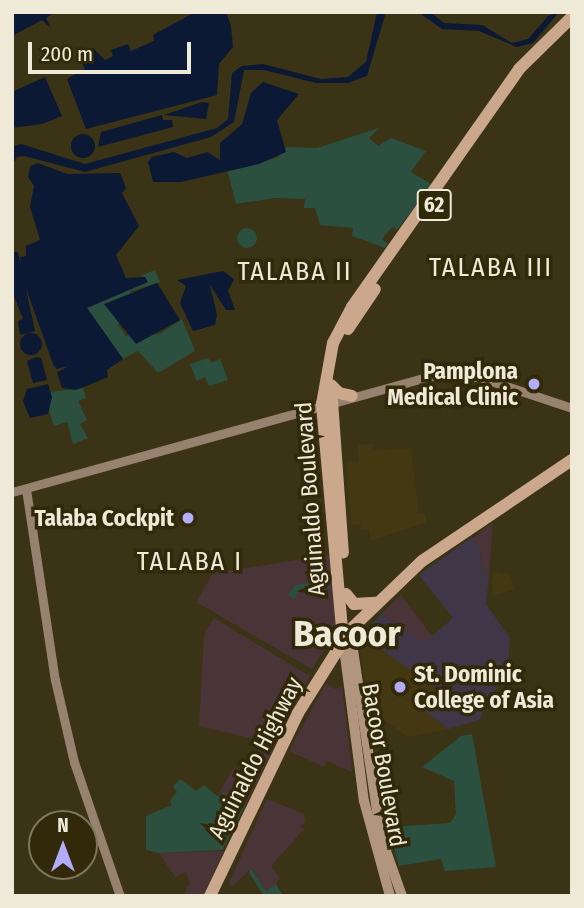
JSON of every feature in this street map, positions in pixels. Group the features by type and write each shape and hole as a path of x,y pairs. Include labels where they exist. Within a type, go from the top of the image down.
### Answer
{"highway":[{"name":"Aguinaldo Boulevard","path":"346,635 326,403 331,351 352,307 519,69 572,17"},
{"name":"Aguinaldo Boulevard","path":"346,635 346,594 326,403 351,323 518,85 572,26"},
{"path":"331,385 339,393 352,396"},
{"name":"Aguinaldo Highway","path":"211,896 288,733 346,635 376,603 428,556 572,460"},
{"path":"346,594 354,604 376,603"}],"main road":[{"path":"12,492 352,396 452,374 479,377 572,408"},
{"path":"26,489 55,680 74,762 120,896"},
{"name":"Bacoor Boulevard","path":"346,635 383,844 402,896"},
{"name":"Bacoor Boulevard","path":"346,635 362,791 373,846 390,896"},
{"path":"362,791 374,789"}],"shaded area":[{"path":"373,444 374,450 411,448 419,513 424,513 427,522 371,541 368,529 362,530 360,524 351,526 346,462 359,461 357,445"},
{"path":"493,522 489,575 482,572 480,551 471,540"},
{"path":"472,537 480,551 482,572 489,575 486,604 510,638 508,668 479,720 448,729 423,710 438,690 362,636 381,614 424,643 453,618 419,575"},
{"path":"330,555 336,630 312,669 196,602 213,573"},
{"path":"493,572 510,574 514,590 492,596"},
{"path":"401,595 432,636 424,644 381,614"},
{"path":"214,618 310,676 246,804 219,793 234,767 247,772 262,741 199,726 204,635"},
{"name":"St. Dominic College of Asia","path":"362,636 438,690 423,710 448,729 408,737 371,711 358,643"},
{"path":"326,683 335,689 342,686 352,772 327,761 324,767 289,751"},
{"path":"267,799 304,814 305,822 300,827 304,829 271,866 280,878 274,887 266,891 252,868 232,887 229,883"},
{"path":"224,851 203,896 183,896 190,883 186,872 175,877 159,853"}],"green space":[{"path":"379,128 369,138 378,146 391,138 426,151 411,172 431,184 397,230 392,227 382,239 388,244 385,248 352,236 353,228 320,225 315,208 304,208 305,199 274,198 236,204 227,169 277,158 287,147 317,148"},
{"path":"247,228 254,231 257,238 254,245 247,248 240,245 237,238 240,231"},
{"path":"155,270 160,282 131,291 118,325 126,336 160,334 182,319 195,351 158,373 138,351 123,359 87,308 141,285 145,277 140,276"},
{"path":"208,358 211,363 220,359 228,380 209,386 205,377 197,381 190,364"},
{"path":"83,388 86,398 78,401 87,420 80,424 88,438 73,444 67,422 54,426 47,404 51,392"},
{"path":"321,581 322,585 301,588 294,599 288,595 295,585"},
{"path":"472,734 496,867 445,871 441,859 399,866 388,827 450,823 456,814 454,781 422,767 461,736"},
{"path":"180,779 196,791 204,785 217,796 246,804 222,850 159,853 146,850 146,816 172,805 170,801 177,792 173,786"},
{"path":"251,868 266,891 276,884 283,896 264,896 249,873"}],"water":[{"path":"12,12 55,12 46,18 51,28 42,20 12,36"},
{"path":"195,12 226,12 231,26 233,47 219,64 217,95 86,129 67,79 85,69 78,54 93,48 105,60 113,56 111,50 128,44 131,51 154,41 153,35"},
{"path":"377,12 386,12 367,76 348,83 316,83 264,70 244,70 234,122 211,137 85,172 24,156 17,157 12,165 12,147 21,144 85,164 217,128 228,119 232,73 242,66 263,64 321,79 348,77 366,62"},
{"path":"418,12 430,12 444,23 482,25 512,43 528,39 548,16 559,12 533,43 517,47 479,31 442,29"},
{"path":"45,77 62,116 42,124 12,128 12,92"},
{"path":"263,82 299,94 277,120 286,152 259,164 181,182 153,182 148,162 152,157 174,152 187,158 208,152 220,160 220,143 242,124 251,93"},
{"path":"202,102 209,103 206,119 164,115"},
{"path":"162,115 163,120 172,120 173,127 98,147 101,132"},
{"path":"83,134 92,137 95,146 92,155 83,158 74,155 71,146 74,137"},
{"path":"38,163 67,174 120,173 126,188 122,193 139,226 116,255 126,278 145,277 148,282 87,308 123,359 107,370 108,377 76,390 62,388 57,372 69,366 56,369 53,364 22,277 20,257 26,256 26,246 40,240 30,207 34,186 28,177 30,166"},
{"path":"12,252 18,252 35,331 20,335 18,321 23,319 12,291"},
{"path":"223,271 234,279 228,291 235,310 226,310 210,285 217,315 215,325 193,331 180,303 186,286 177,280"},
{"path":"157,283 180,320 136,344 104,304"},
{"path":"31,333 41,340 42,344 35,354 31,355 21,348 20,344 27,334"},
{"path":"41,358 47,380 33,383 27,361"},
{"path":"48,384 52,397 48,414 30,418 23,401 27,389"}],"place":[{"name":"Pamplona Medical Clinic","path":"534,384"},
{"name":"Talaba Cockpit","path":"188,518"},
{"name":"St. Dominic College of Asia","path":"400,687"}],"district":[{"name":"TALABA III","path":"491,268"},
{"name":"TALABA II","path":"295,272"},
{"name":"TALABA I","path":"190,562"},
{"name":"Bacoor","path":"347,634"}]}
